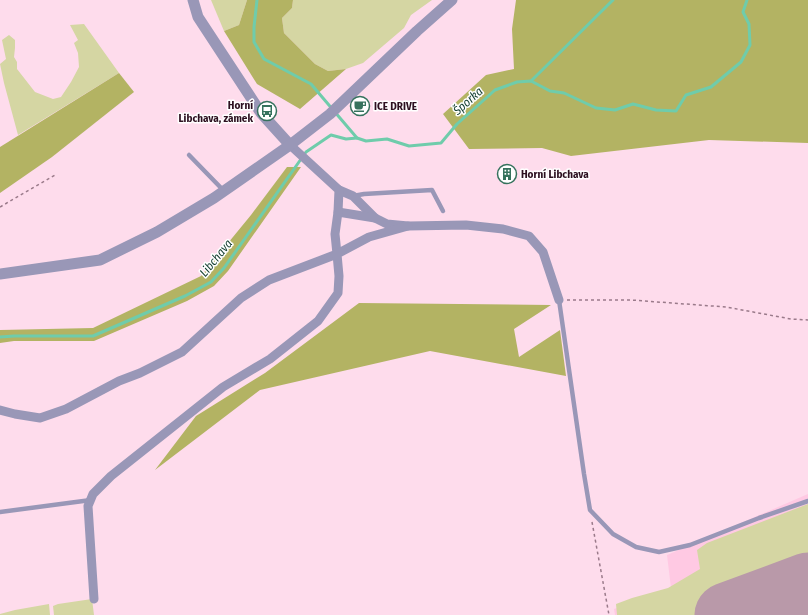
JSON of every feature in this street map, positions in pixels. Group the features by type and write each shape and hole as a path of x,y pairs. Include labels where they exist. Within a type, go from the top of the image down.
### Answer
{"street":[{"path":"193,0 198,17 261,113 298,153 339,190 353,196 375,218"},
{"path":"0,274 100,260 157,232 224,191 290,145 334,111 452,0"},
{"path":"94,599 88,506 93,494 111,476 223,387 270,359 318,321 338,293 339,276 335,234 339,190"},
{"path":"338,212 375,218 387,224 408,226 466,225 503,229 529,236 543,252 560,300"},
{"path":"0,410 40,418 66,409 119,381 182,352 241,298 268,280 337,254 369,237 408,226"}],"lane":[{"path":"189,155 224,191"},
{"path":"353,196 432,190 443,211"},
{"path":"560,300 590,510 613,534 636,546 659,552 690,545 808,501"},
{"path":"0,512 91,500"}],"path":[{"path":"0,207 55,175"},
{"path":"560,300 631,300 726,307 791,319 808,320"},
{"path":"590,510 609,615"}],"shaded area":[{"path":"247,0 293,0 292,8 282,18 284,33 315,64 328,71 346,69 300,109 257,84 224,31 239,25"},
{"path":"516,0 808,0 808,143 709,140 571,156 542,148 469,149 443,114 486,75 514,69 512,29"},
{"path":"119,73 134,92 52,157 0,193 0,147"},
{"path":"287,167 301,167 228,271 214,286 187,301 94,341 14,341 0,343 0,330 93,328 201,276 251,215"},
{"path":"359,303 551,305 514,329 519,357 560,330 566,376 430,351 260,390 155,470 196,416 265,373"},
{"path":"808,494 808,612 800,615 615,615 614,609 671,588 667,555"}],"green space":[{"path":"211,0 247,0 239,25 224,31"},
{"path":"293,0 432,0 411,15 404,28 363,63 346,69 328,71 315,64 284,33 282,18 292,8"},
{"path":"84,24 119,73 18,135 0,64 6,59 2,40 9,35 15,40 14,57 17,62 17,69 35,92 53,99 61,97 79,67 78,53 74,43 78,40 70,25"},
{"path":"808,504 808,574 697,615 617,615 616,604 668,588 700,569 697,550 707,543"},
{"path":"808,596 808,612 799,615 757,615"},
{"path":"92,599 94,615 54,615 53,606"},
{"path":"49,604 50,615 0,615 15,610"}],"waterway":[{"name":"Šporka","path":"257,0 254,42 264,59 311,84 357,138 366,141 387,139 409,146 441,143 457,124 495,90 517,82 531,81 550,91 564,93 596,108 615,110 633,104 656,110 676,111 686,95 711,87 741,62 750,45 749,24 743,12 747,0"},
{"path":"531,81 613,0"},
{"name":"Libchava","path":"0,337 93,336 185,296 211,282 224,268 306,152 331,135 346,139 357,138"}],"runway":[{"path":"727,615 808,585"}],"place":[{"name":"ICE DRIVE","path":"360,106"},
{"name":"Horní Libchava, zámek","path":"267,111"},
{"name":"Horní Libchava","path":"507,174"}]}
